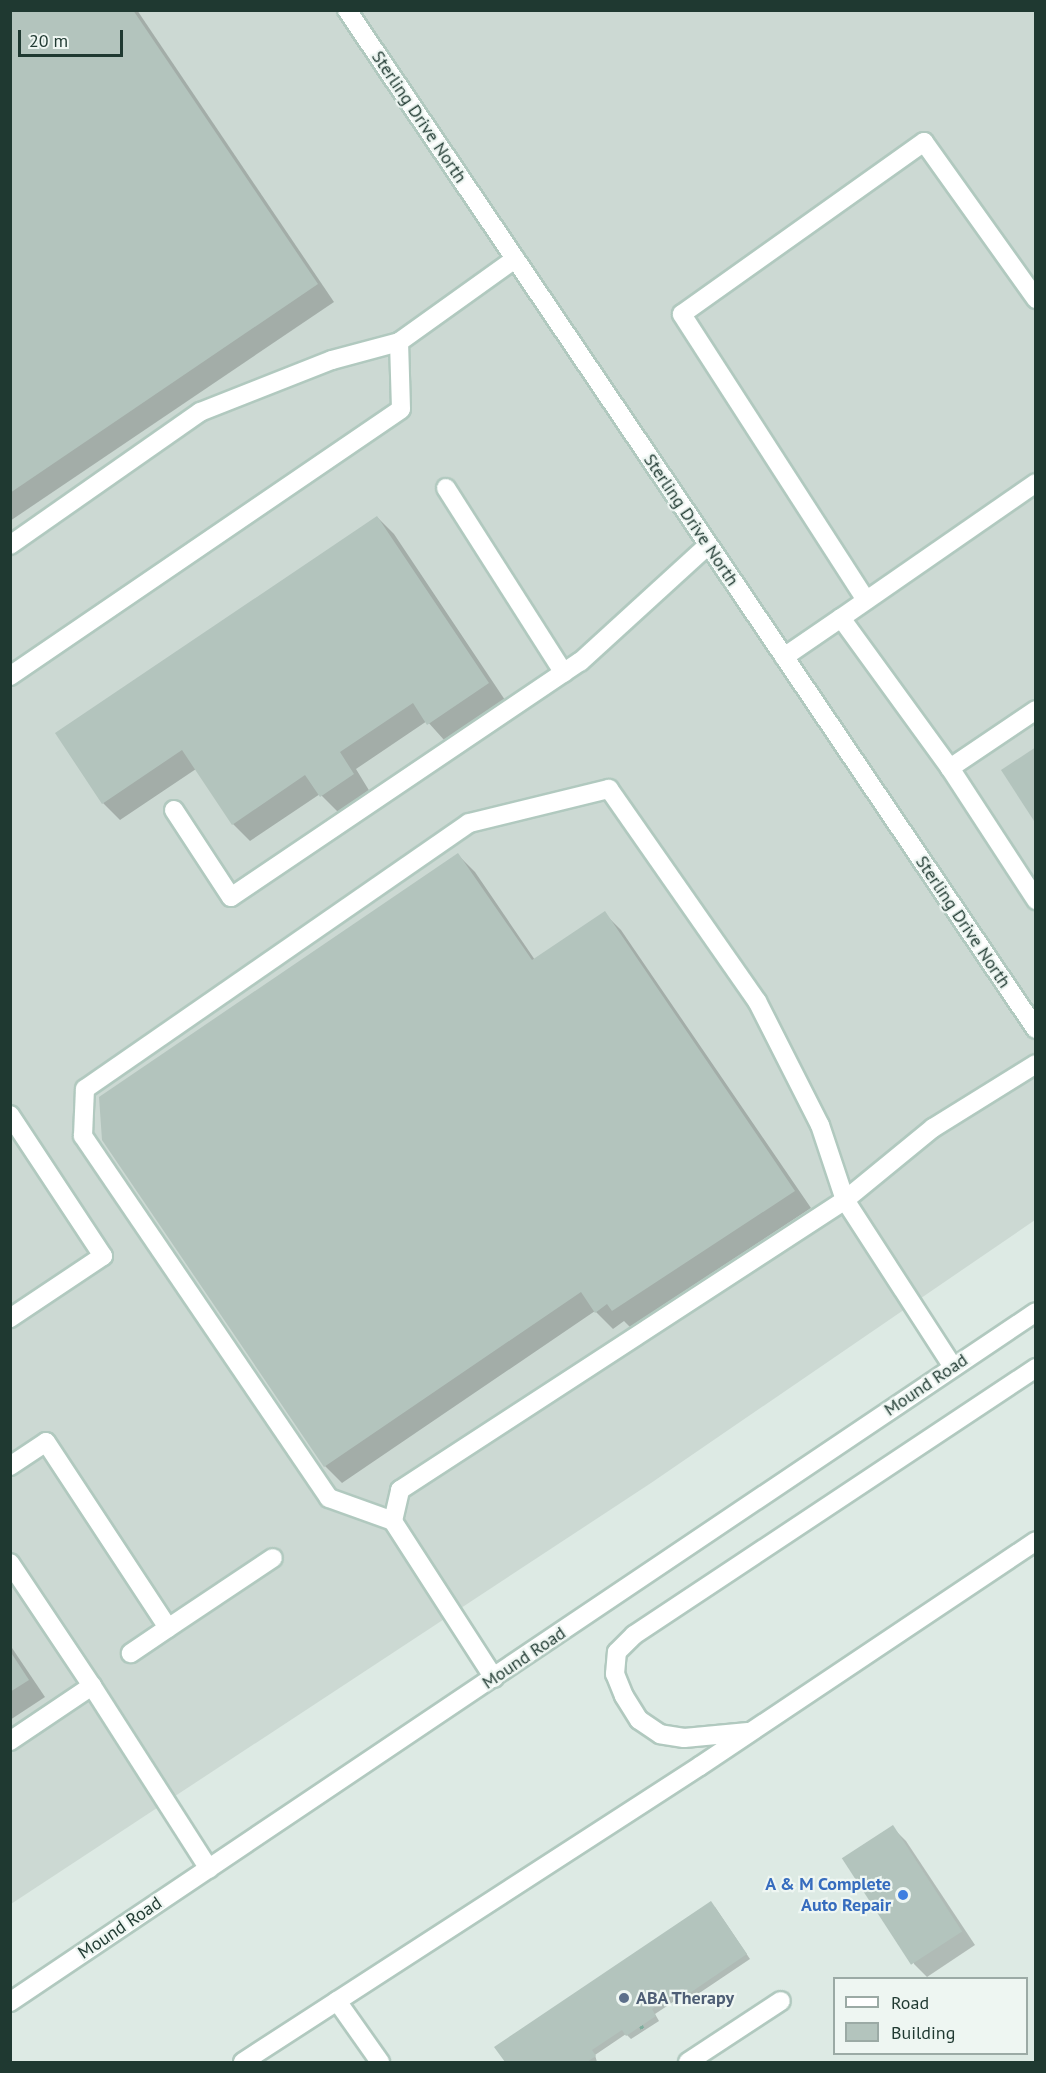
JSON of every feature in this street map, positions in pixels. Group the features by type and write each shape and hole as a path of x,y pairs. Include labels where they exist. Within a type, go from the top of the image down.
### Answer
{"main road":[{"name":"Sterling Drive North","path":"347,10 1035,1029"},
{"path":"866,600 682,314 924,142 1035,299"},
{"path":"10,545 200,412 332,360 399,342 515,259"},
{"path":"10,676 400,408 399,342"},
{"path":"784,657 1035,483"},
{"path":"446,488 564,673"},
{"path":"174,810 231,897 564,673 708,545"},
{"path":"841,618 950,768 1035,900"},
{"path":"950,768 1035,710"},
{"path":"494,1678 393,1521 329,1498 82,1136 86,1089 469,823 609,789 757,1001 820,1125 845,1200 953,1368"},
{"path":"393,1521 400,1490 845,1200 933,1128 1035,1064"},
{"path":"10,1115 103,1256 10,1318"},
{"name":"Mound Road","path":"10,2002 494,1678 1035,1311"},
{"path":"752,1731 684,1738 660,1734 639,1720 624,1696 615,1674 617,1652 634,1635 1035,1368"},
{"path":"10,1466 46,1442 168,1628"},
{"path":"243,2062 752,1731 1035,1541"},
{"path":"131,1653 273,1558"},
{"path":"10,1563 209,1869"},
{"path":"10,1741 92,1686"},
{"path":"337,2001 380,2062"},
{"path":"688,2062 781,2001"}],"path":[{"path":"640,2026 644,2032"}],"shaded area":[{"path":"11,11 1035,11 1035,1220 651,1483 11,1904"}],"building":[{"path":"10,10 133,10 318,284 10,493"},
{"path":"377,516 489,683 427,725 413,703 340,752 354,774 320,797 305,775 232,825 182,750 102,804 55,733"},
{"path":"1036,747 1036,824 1001,770"},
{"path":"458,853 532,960 605,911 795,1191 612,1311 607,1304 595,1313 581,1292 324,1467 102,1140 99,1097"},
{"path":"10,1651 29,1680 10,1692"},
{"name":"A & M Complete Auto Repair","path":"893,1825 962,1932 911,1965 842,1858"},
{"path":"711,1901 747,1954 684,1997 680,1990 652,2009 656,2016 626,2036 622,2030 592,2050 596,2056 587,2062 505,2062 494,2047"}],"place":[{"name":"A & M Complete Auto Repair","path":"903,1895"},
{"name":"ABA Therapy","path":"624,1998"}]}
